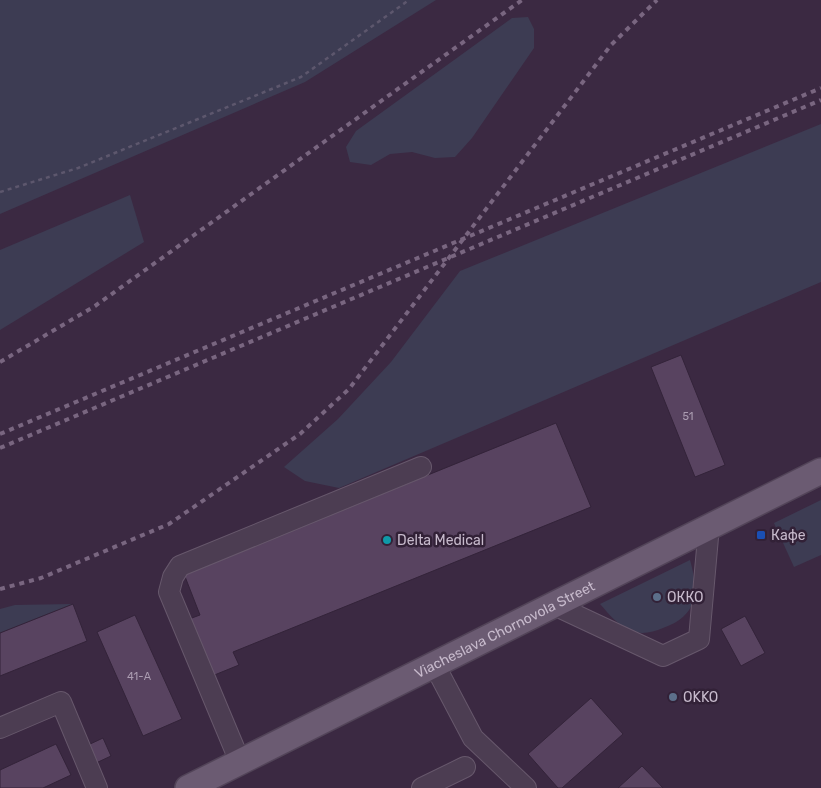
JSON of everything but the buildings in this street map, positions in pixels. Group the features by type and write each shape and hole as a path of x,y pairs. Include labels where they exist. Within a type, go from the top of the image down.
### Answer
{"main road":[{"name":"Viacheslava Chornovola Street","path":"188,788 213,782 240,762 552,604 821,471"}],"lane":[{"path":"240,762 170,592 173,576 180,566 421,467"},
{"path":"552,604 663,656 700,639 709,526"},
{"path":"434,664 473,738 526,788"},
{"path":"0,728 61,702 90,786"},
{"path":"422,788 465,766"}],"path":[{"path":"0,192 78,168 301,77 409,0"}],"shaded area":[{"path":"0,0 436,0 305,82 0,214"},
{"path":"528,17 534,29 534,48 472,138 455,157 435,158 412,152 390,154 371,165 350,162 346,147 356,131 512,18"},
{"path":"821,124 821,282 339,488 305,481 284,467 338,419 391,362 460,271"},
{"path":"130,195 144,242 0,330 0,250"},
{"path":"821,500 821,555 794,567 774,523"},
{"path":"690,560 695,592 693,602 683,617 675,623 651,632 636,632 627,629 619,623 600,604"},
{"path":"73,604 0,633 0,609 15,605"}],"railway":[{"path":"0,362 95,306 522,0"},
{"path":"0,589 41,578 169,524 300,434 349,389 611,45 657,0"},
{"path":"0,434 821,88"},
{"path":"0,448 821,100"}],"place":[{"name":"Кафе","path":"761,535"},
{"name":"Delta Medical","path":"387,540"},
{"name":"ОККО","path":"657,597"},
{"name":"OKKO","path":"673,697"}]}
